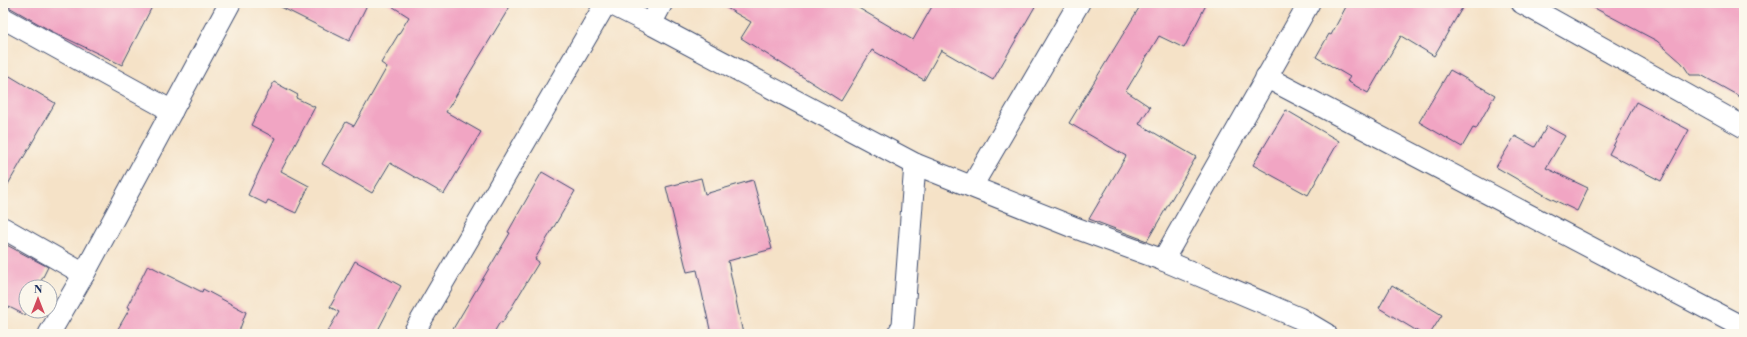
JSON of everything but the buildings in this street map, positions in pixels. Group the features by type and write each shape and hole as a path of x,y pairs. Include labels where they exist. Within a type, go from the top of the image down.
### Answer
{"street":[{"path":"49,334 84,274 230,3"},
{"path":"413,334 607,3 651,24 915,164 1073,227 1163,260 1299,318 1326,334"},
{"path":"651,24 662,3"},
{"path":"972,186 1079,3"},
{"path":"1163,260 1309,3"},
{"path":"1522,3 1744,128"},
{"path":"3,18 172,111"},
{"path":"1266,77 1744,328"},
{"path":"906,331 915,164"},
{"path":"3,228 84,274"}]}
